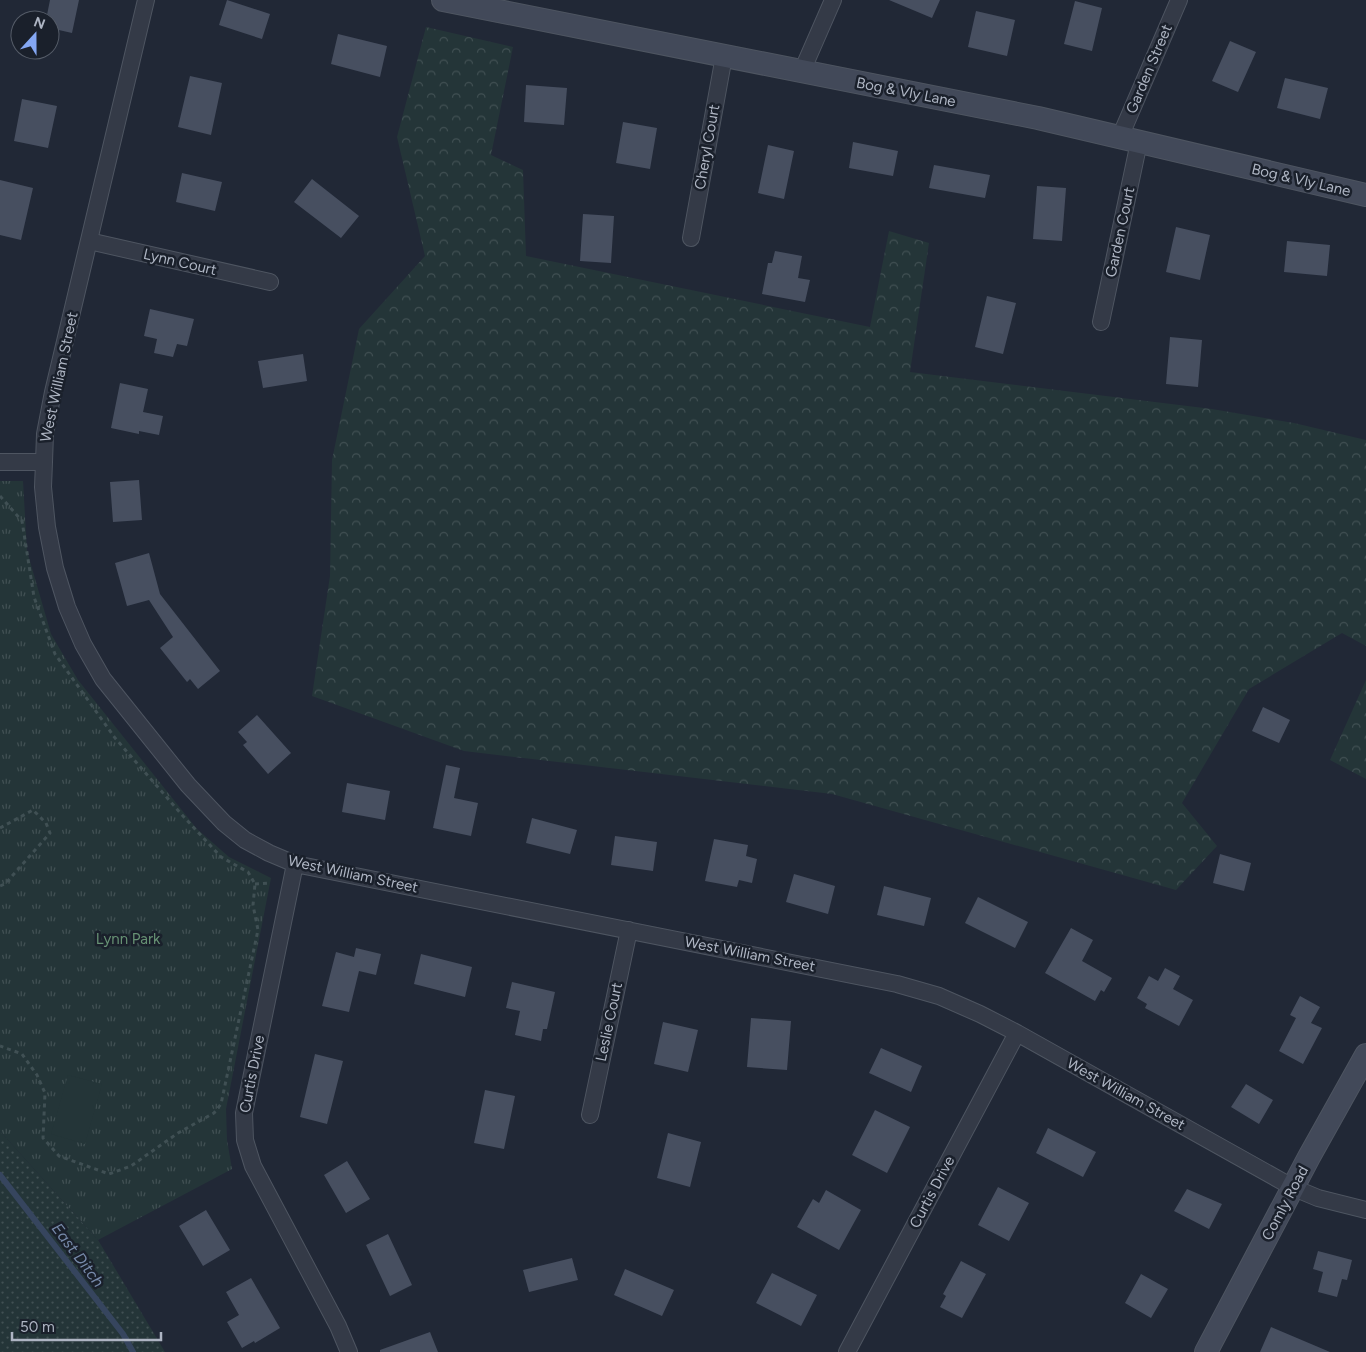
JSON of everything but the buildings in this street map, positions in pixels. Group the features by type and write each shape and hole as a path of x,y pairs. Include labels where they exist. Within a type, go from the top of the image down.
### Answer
{"street":[{"name":"West William Street","path":"146,0 45,434 44,487 47,527 55,568 67,607 83,644 103,679 188,785 224,823 245,840 269,854 295,864 897,984 939,996 1018,1033 1294,1188 1318,1198 1366,1210"},
{"name":"Bog & Vly Lane","path":"443,0 1038,118 1366,195"},
{"path":"802,71 833,0"},
{"name":"Garden Street","path":"1130,140 1179,0"},
{"name":"Cheryl Court","path":"691,238 724,56"},
{"name":"Garden Court","path":"1100,322 1130,140"},
{"name":"Lynn Court","path":"90,241 270,282"},
{"path":"0,462 44,462"},
{"name":"Curtis Drive","path":"295,864 244,1113 245,1140 253,1166 338,1326 349,1352"},
{"name":"Leslie Court","path":"590,1115 629,930"},
{"name":"Curtis Drive","path":"847,1352 1018,1033"},
{"name":"Comly Road","path":"1206,1352 1366,1055"}],"path":[{"path":"0,496 22,521 34,597 55,654 120,744 183,816 221,857 248,872 255,884 254,905 258,930 221,1104 214,1113 178,1133 131,1166 109,1174 58,1156 43,1138 45,1093 37,1075 22,1054 0,1046"},
{"path":"0,828 33,810 46,823 50,833 5,884 0,886"},
{"path":"255,884 270,883"}],"green space":[{"path":"426,27 513,47 491,155 523,170 526,256 870,327 889,231 929,243 910,372 1212,409 1294,423 1366,440 1366,646 1342,633 1249,689 1182,803 1217,846 1176,890 832,794 464,751 312,696 330,576 332,460 359,329 425,256 397,137"},
{"name":"Lynn Park","path":"0,481 23,481 27,551 51,634 78,680 197,829 229,857 271,878 226,1109 227,1140 232,1169 98,1240 0,1131"},
{"path":"1366,680 1366,779 1330,760"},
{"path":"68,1075 102,1084 85,1144 51,1134"},
{"path":"0,1131 98,1240 165,1352 0,1352"}],"waterway":[{"name":"East Ditch","path":"0,1175 123,1334 133,1352"}]}
